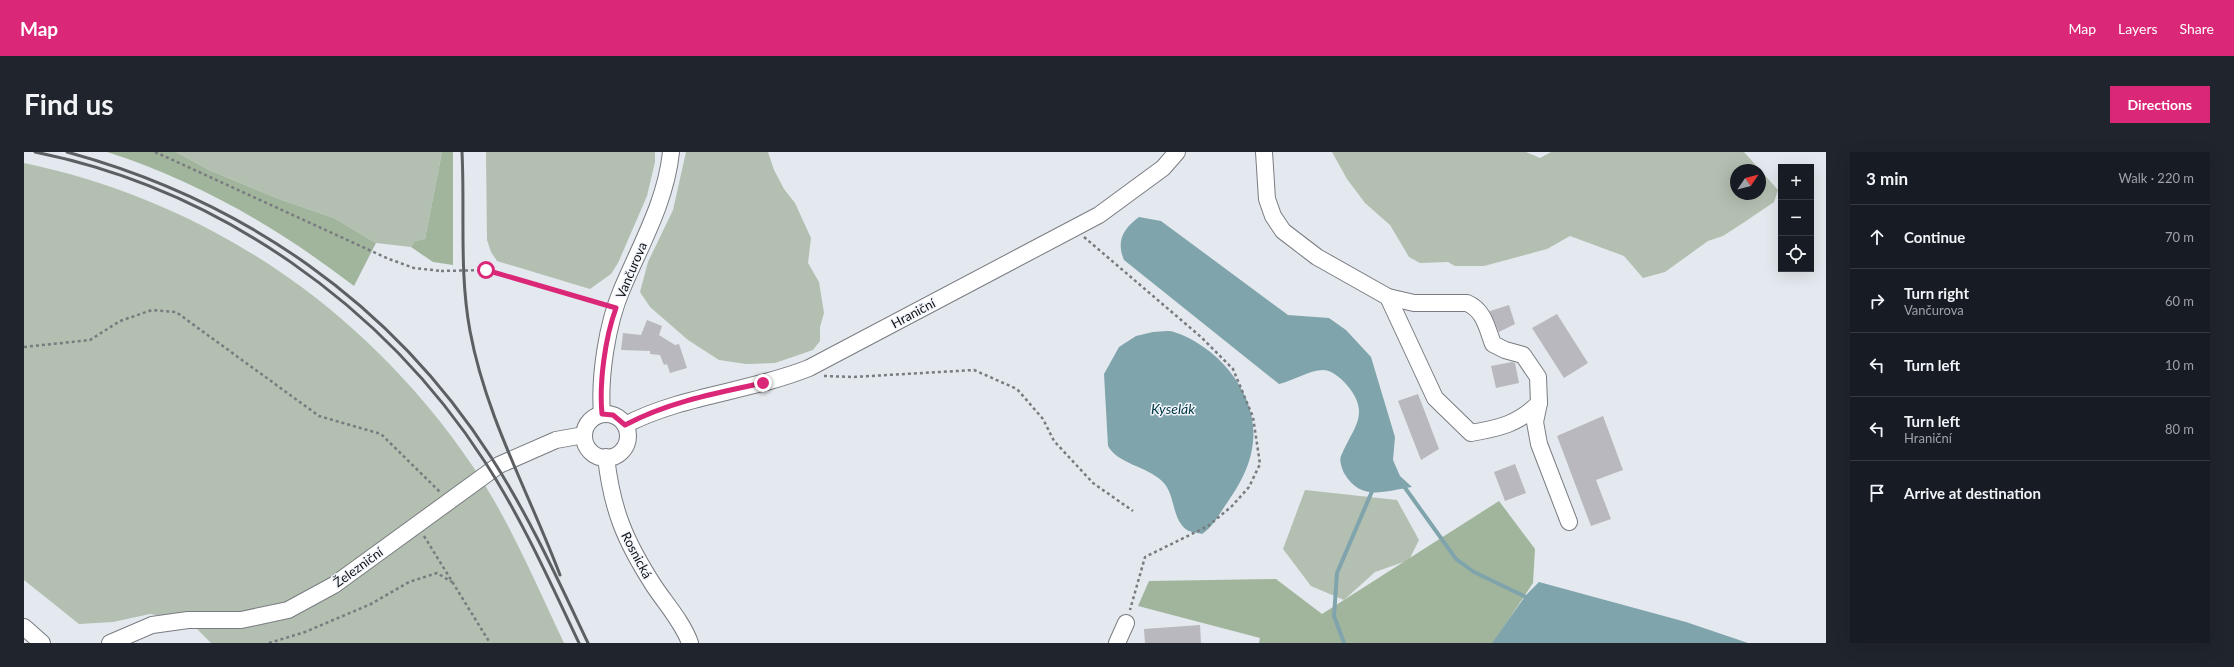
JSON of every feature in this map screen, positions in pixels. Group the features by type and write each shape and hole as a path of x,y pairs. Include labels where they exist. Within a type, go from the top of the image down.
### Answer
{"street":[{"name":"Vančurova","path":"602,414 600,398 607,348 616,308 659,204 667,178 671,152"},
{"name":"Hraniční","path":"625,425 658,410 702,396 763,383 808,368 1099,215 1163,168 1177,152"},
{"path":"1264,152 1267,199 1273,216 1283,231 1317,257 1388,297 1414,303 1467,302 1475,306 1482,315 1493,344 1505,350 1524,355 1538,377 1539,403 1535,422 1538,444 1569,522"},
{"path":"1388,297 1435,398 1471,433 1502,428 1526,416 1539,403"},
{"path":"602,414 613,415 625,425 628,436 625,446 618,454 606,457 590,451 584,435 592,420 602,414"},
{"name":"Železniční","path":"110,643 152,625 188,620 241,620 288,610 334,585 448,500 507,460 556,440 584,435"},
{"name":"Rosnická","path":"606,457 610,491 617,515 629,544 690,643"},
{"path":"1117,643 1126,623"},
{"path":"24,626 42,643"}],"path":[{"path":"155,152 389,259 414,268 441,271 486,270 616,308"},
{"path":"1073,228 1201,337 1233,369 1253,417 1260,464 1249,487 1226,511 1208,526 1189,537 1146,557 1126,623"},
{"path":"24,347 90,340 120,321 152,310 176,312 319,416 381,434 448,500"},
{"path":"808,368 818,376 853,377 974,370 1017,389 1043,419 1054,441 1093,483 1133,511"},
{"path":"416,524 490,643"},
{"path":"269,643 305,632 371,604 409,582 423,576 437,573 452,582"}],"green space":[{"path":"107,152 176,152 209,170 279,199 334,218 376,243 354,286 296,245 236,208 173,177"},
{"path":"176,152 442,152 425,239 415,241 411,247 376,243 334,218 279,199 209,170"},
{"path":"442,152 453,152 453,265 433,262 411,247 415,241 425,239"},
{"path":"486,152 655,152 655,162 647,196 618,263 611,274 590,289 497,261 491,252 487,240"},
{"path":"686,152 768,152 774,170 784,189 795,203 811,238 808,263 819,282 824,313 820,327 820,341 813,350 775,363 746,364 719,360 688,340 650,307 640,292 648,262 673,210"},
{"path":"1332,152 1526,152 1540,158 1551,152 1744,152 1755,164 1730,164 1730,200 1766,200 1766,177 1778,190 1774,202 1743,223 1723,236 1708,241 1665,272 1643,278 1624,256 1570,236 1547,249 1484,266 1455,266 1448,262 1420,263 1409,257 1390,225 1365,203 1347,179"},
{"path":"24,163 92,181 158,205 220,235 279,271 334,312 385,359 432,411 474,468 511,532 564,643 211,643 188,620 150,614 113,622 79,624 24,580"},
{"path":"1305,490 1397,500 1419,540 1409,560 1375,572 1344,600 1311,586 1283,549"},
{"path":"1499,501 1535,549 1533,583 1493,643 1259,643 1260,638 1138,606 1149,581 1276,579 1322,614"}],"water":[{"path":"1139,217 1161,221 1288,315 1329,318 1346,330 1371,357 1395,437 1393,460 1400,476 1412,487 1383,492 1366,491 1358,488 1344,473 1340,458 1355,428 1359,412 1358,404 1354,395 1339,377 1326,370 1318,370 1279,384 1124,260 1121,247 1122,236 1129,226"},
{"name":"Kyselák","path":"1172,331 1191,339 1207,349 1222,362 1234,377 1244,394 1250,411 1253,430 1252,449 1246,470 1216,520 1202,534 1188,531 1178,520 1170,493 1162,481 1118,457 1108,446 1104,374 1119,347 1136,336 1153,332"},
{"path":"1539,582 1686,622 1748,643 1492,643 1526,595"}],"building":[{"path":"1509,305 1515,324 1499,332 1490,311"},
{"path":"1557,314 1588,363 1564,378 1532,328"},
{"path":"647,320 662,326 659,335 675,345 679,344 687,368 670,373 667,364 664,365 660,355 650,354 650,351 621,350 623,333 641,335"},
{"path":"1512,362 1515,363 1519,383 1496,388 1491,366"},
{"path":"1418,394 1439,449 1421,460 1398,401"},
{"path":"1603,416 1623,470 1596,480 1611,519 1591,526 1557,436"},
{"path":"1515,464 1526,493 1505,501 1494,472"},
{"path":"1200,625 1201,643 1145,643 1144,629"}],"waterway":[{"path":"1403,485 1456,559 1474,572 1530,599"},
{"path":"1344,643 1334,616 1337,573 1373,489"}],"railway":[{"path":"35,152 103,170 169,194 232,225 291,262 347,305 398,353 444,405 485,462 523,528 579,643"},
{"path":"67,152 132,173 194,198 252,229 308,265 360,305 408,351 452,402 491,457 530,525 588,643"},
{"path":"462,152 463,264 470,331 477,363 497,424 560,575"}],"route":[{"path":"486,270 616,308 612,318 600,398 602,414 618,417 625,425 658,410 702,396 763,383"}]}
